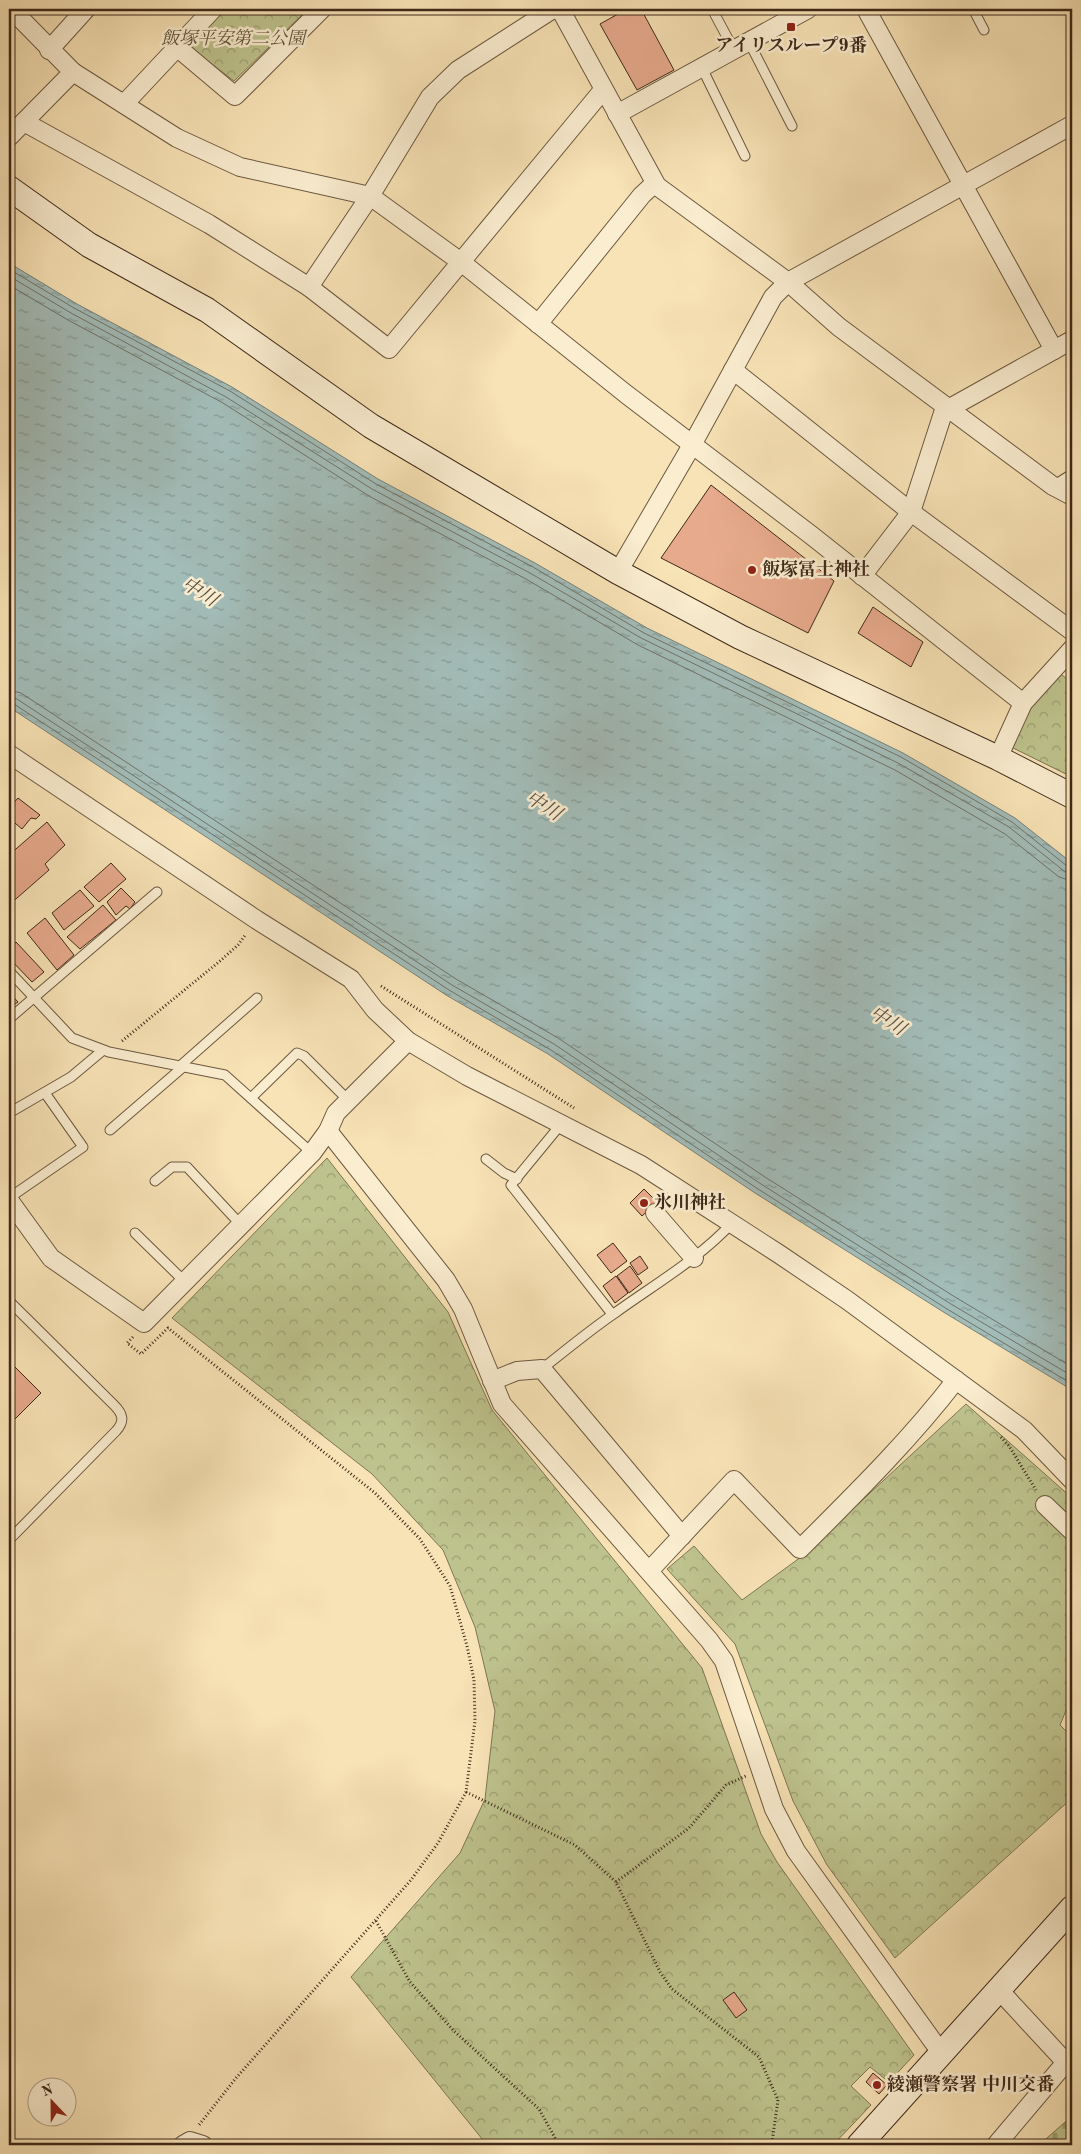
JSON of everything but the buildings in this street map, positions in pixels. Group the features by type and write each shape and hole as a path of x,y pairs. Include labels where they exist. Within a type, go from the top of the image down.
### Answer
{"street":[{"path":"10,9 73,72 177,138 240,167 370,196 462,262 538,324 1023,703"},
{"path":"49,50 86,9"},
{"path":"124,104 213,9"},
{"path":"178,48 235,96 322,9"},
{"path":"309,287 370,196 430,97 448,77 553,9"},
{"path":"560,9 655,184 788,282 839,327 946,408 1053,486 1072,496"},
{"path":"617,114 808,9"},
{"path":"866,9 1054,350"},
{"path":"9,137 73,72"},
{"path":"24,122 208,224 309,287 389,349 603,90"},
{"path":"618,572 692,444 773,297 788,282 1072,125"},
{"path":"538,324 642,195 655,184"},
{"path":"9,188 90,245 207,310 371,426 618,572 740,637 998,758 1072,796"},
{"path":"862,576 911,512 946,408 1072,340"},
{"path":"733,370 911,512 1072,631"},
{"path":"998,758 1023,703 1072,650"},
{"path":"9,754 257,920 351,979 375,1010 408,1041 467,1076 562,1123 640,1165 732,1222 847,1300 1024,1430 1072,1480"},
{"path":"9,1199 50,1258 144,1323 312,1153 328,1130 336,1113 408,1041"},
{"path":"328,1130 446,1280 463,1309 502,1404 709,1640 724,1661 774,1809 796,1851 942,2054"},
{"path":"655,1213 694,1258"},
{"path":"492,1381 517,1371 542,1369 682,1536"},
{"path":"649,1571 734,1480 800,1549 862,1487 932,1410 956,1380"},
{"path":"1045,1506 1072,1531"},
{"path":"860,2145 1072,1908"},
{"path":"996,2145 1070,2062 999,1990"}],"lane":[{"path":"712,9 742,46 792,126"},
{"path":"973,9 984,30"},
{"path":"702,68 745,156"},
{"path":"1053,486 1072,474"},
{"path":"9,1019 157,892"},
{"path":"9,971 72,1038 105,1052 225,1075 312,1153"},
{"path":"110,1130 257,998"},
{"path":"9,1113 72,1078 105,1052"},
{"path":"251,1098 297,1053 304,1056 348,1100"},
{"path":"9,1199 83,1147 45,1093"},
{"path":"562,1123 511,1185 612,1314"},
{"path":"486,1159 504,1173 517,1179"},
{"path":"155,1181 172,1166 187,1167 241,1225"},
{"path":"542,1369 612,1314 694,1258 716,1240 732,1222"},
{"path":"135,1234 185,1282"},
{"path":"9,1303 114,1405 122,1418 122,1424 9,1540"}],"path":[{"path":"105,1052 238,945"},
{"path":"377,983 575,1109"},
{"path":"144,1323 140,1331 128,1343 141,1354 168,1328 376,1493 420,1539 450,1586 467,1646 474,1680 475,1721 466,1792 438,1843 411,1880 376,1921 236,2078 198,2126 192,2144"},
{"path":"996,1432 1009,1446 1045,1506"},
{"path":"616,1882 688,1828 726,1785 761,1769"},
{"path":"466,1792 575,1845 616,1882 660,1972 672,1989 759,2057 778,2100 770,2145"},
{"path":"376,1921 410,1982 453,2030 539,2109 559,2145"}],"green space":[{"name":"飯塚平安第二公園","path":"220,9 303,9 306,11 234,81 187,45"},
{"path":"1057,671 1072,683 1072,777 1009,746 1026,706"},
{"path":"327,1158 448,1312 492,1410 702,1668 761,1834 777,1862 914,2055 889,2082 870,2067 851,2086 871,2105 833,2145 487,2145 351,1977 460,1853 485,1799 495,1711 475,1627 443,1550 372,1474 172,1318"},
{"path":"966,1404 1072,1498 1072,1696 1060,1725 1072,1737 1072,1798 895,1958 827,1865 793,1801 735,1644 667,1569 694,1546 742,1600 801,1557"},
{"path":"1072,2116 1072,2145 1039,2145"}],"water":[{"name":"中川","path":"9,263 77,304 232,387 378,479 535,563 647,628 903,753 1015,818 1072,863 1072,1390 945,1313 755,1193 548,1054 446,995 9,707"}],"place":[{"name":"アイリスループ9番","path":"791,27"},
{"name":"飯塚冨士神社","path":"752,570"},
{"name":"氷川神社","path":"644,1203"},
{"name":"綾瀬警察署 中川交番","path":"877,2085"}]}
